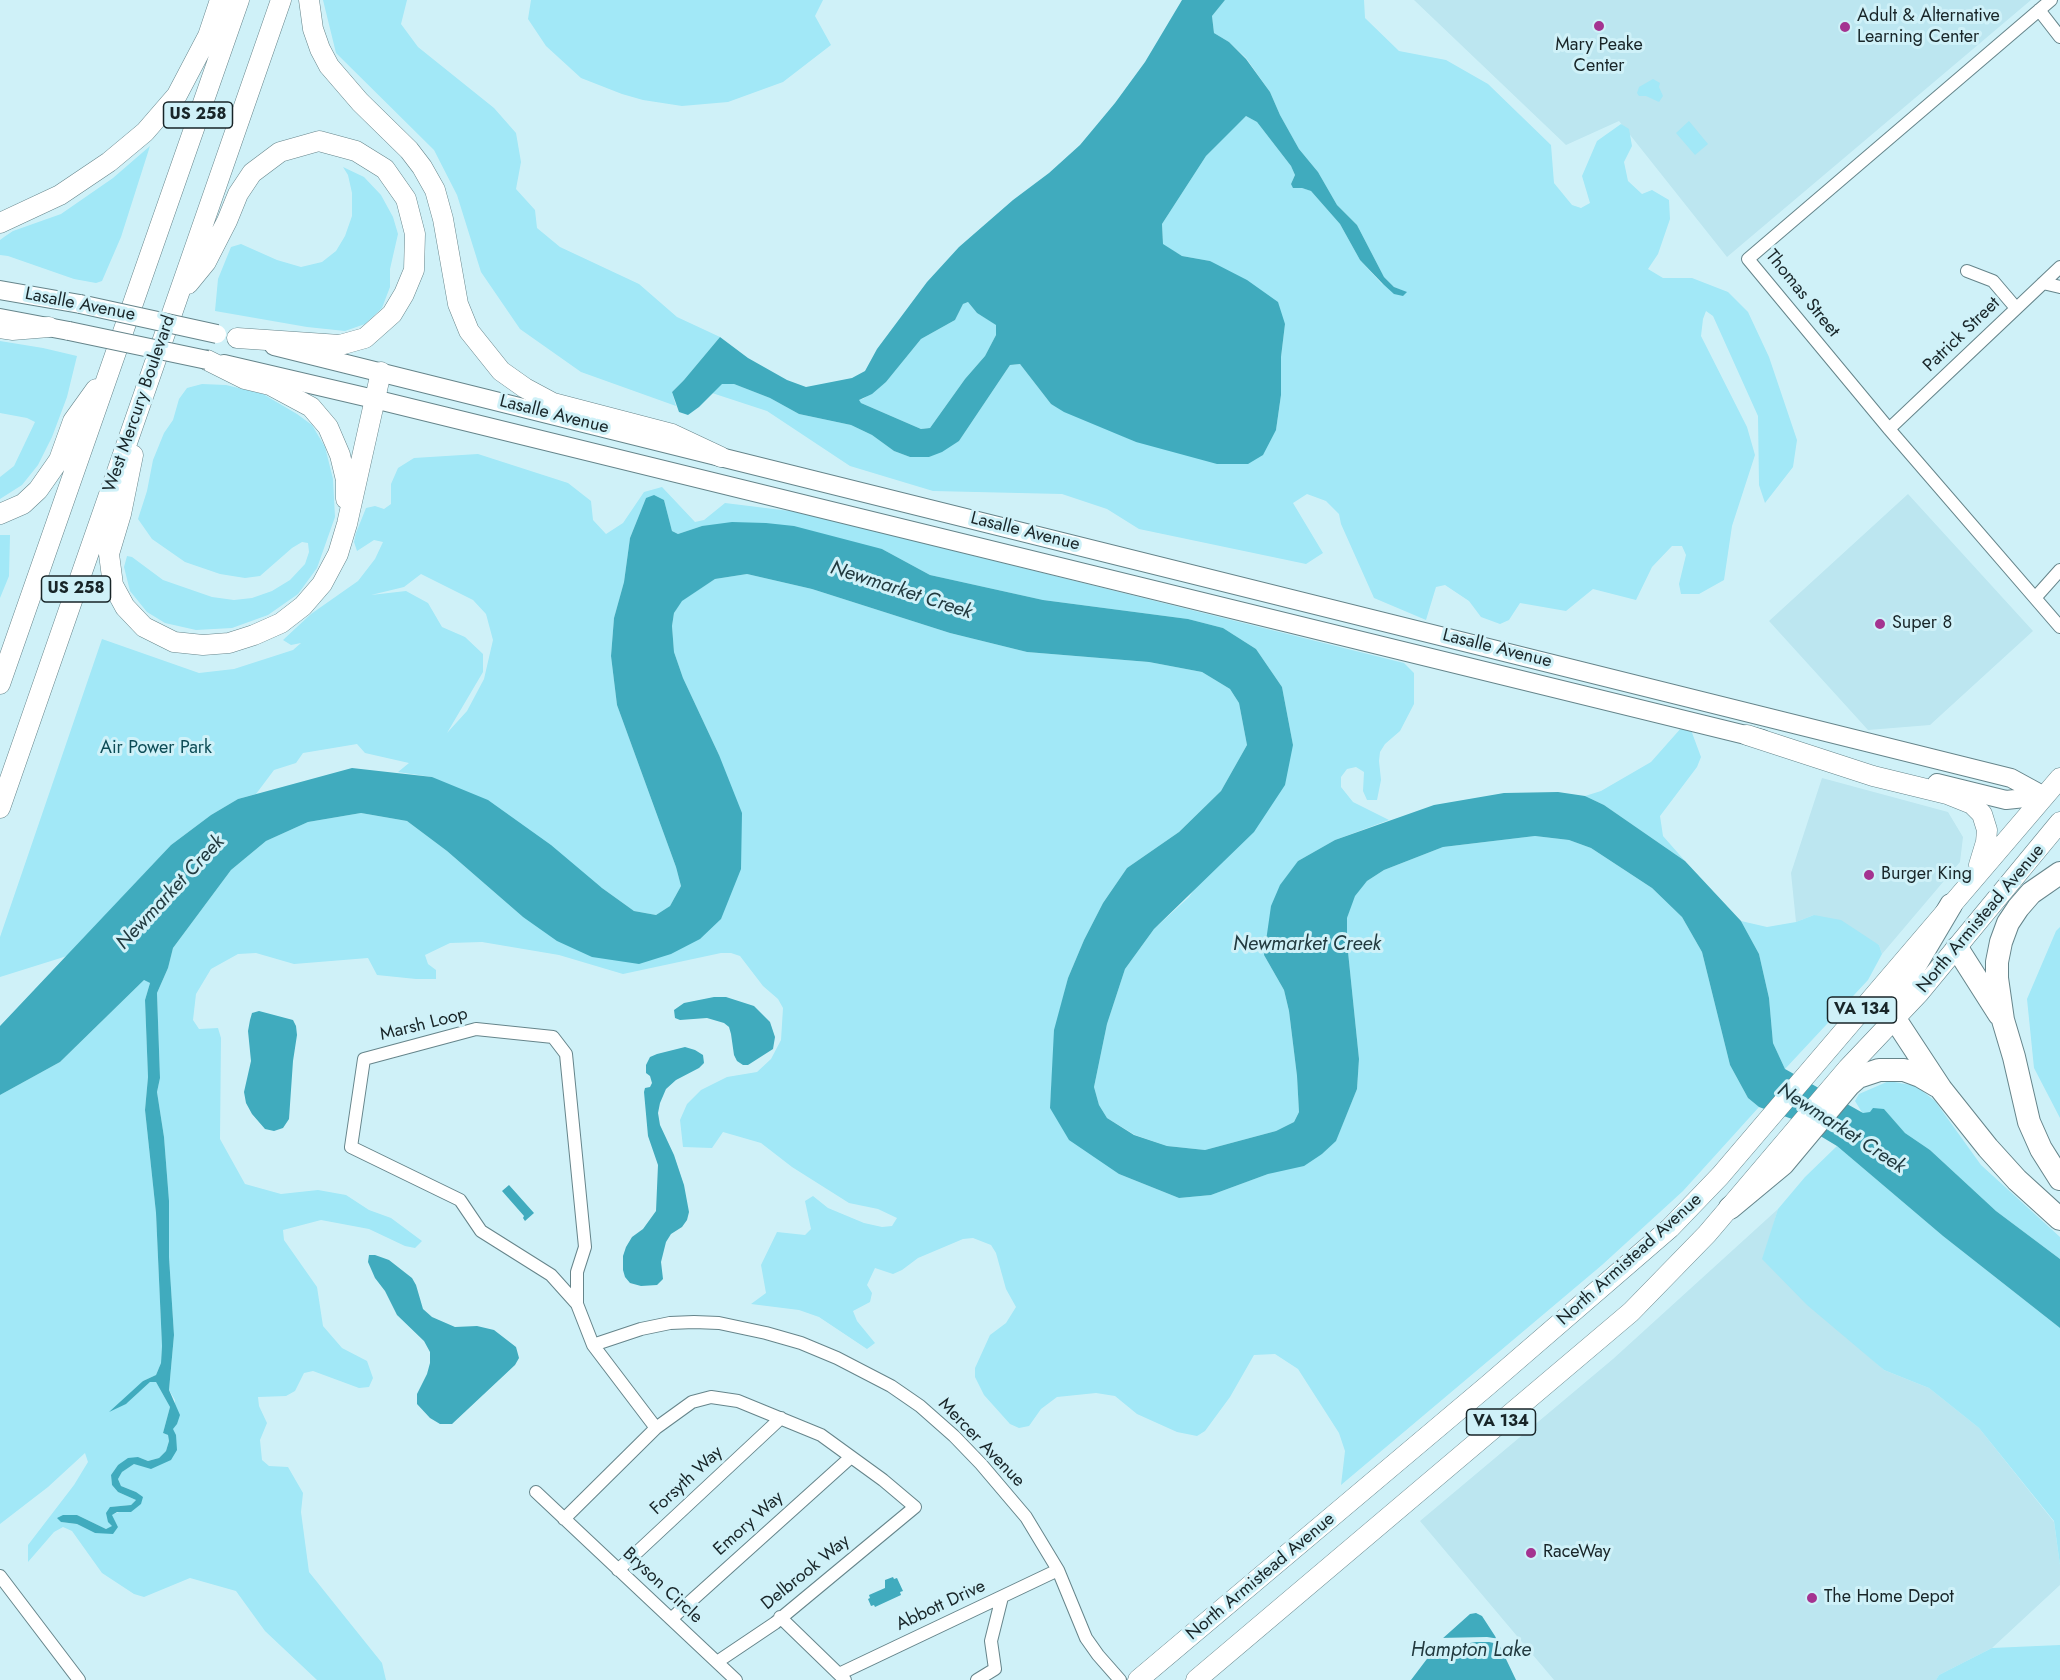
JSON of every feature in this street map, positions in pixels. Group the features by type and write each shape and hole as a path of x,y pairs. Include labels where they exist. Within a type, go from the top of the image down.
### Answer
{"highway":[{"path":"2060,873 2031,892 2008,923 1997,962 2003,1020 2029,1122 2041,1149 2060,1179"},
{"path":"1951,904 1912,971 1895,994 1892,1010 1895,1019 1941,1089 2002,1164 2060,1219"},
{"path":"1957,948 2003,1020"},
{"path":"1730,1208 1783,1164 1790,1147 1839,1088 1858,1077 1879,1070 1904,1070 1920,1076 1941,1089"}],"main road":[{"path":"0,223 60,195 110,162 144,132 177,95 208,36 220,0"},
{"name":"US 258","path":"0,684 239,0"},
{"name":"West Mercury Boulevard","path":"0,808 281,0"},
{"path":"309,0 313,29 329,66 360,102 409,150 435,190 443,219 458,304 468,332 501,371 525,388 553,403 672,434 721,457"},
{"path":"178,296 206,262 238,194 252,173 280,152 319,141 356,151 385,169 406,199 415,234 414,270 392,314 365,338 340,345 237,338"},
{"name":"Lasalle Avenue","path":"0,290 80,304 381,372 2011,778 2052,799"},
{"name":"Lasalle Avenue","path":"0,318 207,360 375,399 2006,800 2052,799"},
{"path":"0,328 12,330 50,327"},
{"path":"207,360 245,379 270,385 311,407 328,427 340,455 346,480 347,524"},
{"path":"0,514 23,504 44,483 59,460 74,420 110,370"},
{"path":"142,399 132,460 109,554 113,585 125,607 144,627 174,642 203,645 230,643 281,623 303,606 322,584 338,554 347,524 381,372"},
{"path":"1747,735 1873,776 1947,794 1972,804 1982,814 1987,830 1986,842 1975,877"},
{"name":"North Armistead Avenue","path":"1138,1680 1620,1273 1687,1210 1720,1176 1951,904 2052,799 2060,778"},
{"name":"North Armistead Avenue","path":"1839,1088 2060,822"},
{"name":"North Armistead Avenue","path":"1196,1680 1631,1312 1730,1208"}],"street":[{"name":"Thomas Street","path":"2051,0 1748,259 1889,429 2060,627"},
{"path":"2039,10 2060,37"},
{"name":"Patrick Street","path":"1889,429 2060,267"},
{"path":"1968,271 1993,281 2016,308"},
{"path":"2043,283 2060,287"},
{"path":"2035,598 2060,570"},
{"name":"Marsh Loop","path":"577,1304 577,1272 585,1247 566,1054 553,1037 476,1029 364,1059 351,1147 460,1200 481,1231 551,1275 577,1304 593,1345"},
{"name":"Mercer Avenue","path":"593,1345 641,1329 670,1323 719,1323 801,1343 861,1369 891,1386 920,1406 954,1436 1026,1517 1058,1570 1086,1638 1120,1680"},
{"path":"593,1345 656,1428"},
{"path":"564,1519 656,1428 692,1402 711,1397 738,1401 821,1435 851,1457"},
{"name":"Forsyth Way","path":"618,1570 781,1418"},
{"name":"Delbrook Way","path":"717,1662 775,1623 915,1507 851,1457"},
{"name":"Emory Way","path":"670,1619 851,1457"},
{"name":"Bryson Circle","path":"536,1492 736,1680"},
{"name":"Abbott Drive","path":"842,1677 1058,1570"},
{"path":"0,1576 78,1680"},
{"path":"977,1680 995,1669 991,1641 1002,1597"},
{"path":"780,1617 842,1677"}],"shaded area":[{"path":"1414,0 2031,0 1727,257 1619,121 1566,145"},
{"path":"1908,494 2033,631 1930,725 1868,730 1769,621"},
{"path":"1822,778 1948,812 1963,837 1960,862 1882,954 1879,945 1814,915 1796,922 1791,873"},
{"path":"1778,1209 1763,1259 1884,1370 1929,1388 1979,1428 2054,1522 2060,1565 2060,1585 1992,1648 1939,1675 1936,1680 1554,1680 1420,1521 1613,1359"}],"green space":[{"path":"323,0 407,0 401,24 418,47 494,108 516,133 521,162 516,189 535,210 537,228 560,247 639,284 677,317 720,337 672,392 676,406 581,372 520,329 481,272 457,195 434,150 336,53"},
{"path":"531,0 823,0 815,16 831,45 783,82 728,102 682,106 643,100 581,78 546,46 528,19"},
{"path":"1225,0 1364,0 1365,18 1399,51 1446,60 1488,84 1551,145 1554,183 1572,205 1581,208 1590,203 1582,176 1597,141 1621,124 1629,129 1632,146 1624,162 1628,181 1642,194 1652,190 1669,200 1670,219 1658,254 1648,269 1663,278 1692,278 1728,292 1748,312 1769,357 1797,440 1793,467 1765,503 1759,485 1758,416 1713,316 1706,311 1701,336 1747,427 1755,455 1732,526 1724,580 1699,594 1681,594 1679,584 1686,555 1682,546 1672,546 1652,567 1636,600 1593,589 1566,611 1520,603 1509,620 1500,624 1481,617 1469,601 1445,585 1436,587 1426,620 1374,598 1341,524 1339,514 1326,501 1307,494 1293,503 1323,553 1306,564 1139,529 1107,509 1062,494 933,491 850,466 767,411 712,393 722,383 734,384 770,398 799,414 851,425 872,435 894,451 910,457 929,457 959,441 1010,365 1020,364 1051,404 1136,442 1276,430 1281,395 1281,357 1285,324 1210,261 1182,256 1163,245 1162,224 1206,156 1246,116 1257,122 1291,166 1295,175 1291,184 1311,191 1340,224 1360,260 1382,284 1406,292 1394,287 1384,277 1357,225 1337,205 1318,172 1299,149 1270,92 1246,58 1229,42 1214,33 1212,16"},
{"path":"1653,79 1660,83 1659,87 1663,96 1659,102 1646,96 1639,96 1637,93 1639,87"},
{"path":"1689,121 1708,144 1695,155 1676,133"},
{"path":"150,146 121,237 102,281 96,283 74,279 0,255 0,240 4,237 13,231 61,214 113,178"},
{"path":"343,167 364,177 381,195 393,217 398,234 390,269 390,287 382,308 365,324 345,331 307,327 215,311 218,279 231,247 241,244 277,260 301,267 322,262 336,251 345,236 352,216 352,193 348,175"},
{"path":"968,302 977,313 997,325 996,335 985,356 965,379 930,428 921,429 858,400 863,399 886,382 921,339 955,320 963,304"},
{"path":"0,341 77,356 67,397 52,437 38,465 22,485 0,499 0,477 14,466 35,422 27,418 0,413"},
{"path":"202,384 226,385 263,394 312,425 325,447 333,479 335,517 317,568 298,594 268,615 232,628 196,630 165,623 147,612 130,591 124,567 127,556 132,557 163,580 212,597 234,600 252,598 272,591 290,580 305,564 309,552 308,543 302,542 260,576 245,578 220,574 185,562 152,539 138,519 147,491 153,460 164,433 173,420 179,399 187,388"},
{"name":"Air Power Park","path":"478,454 568,483 591,501 593,520 606,534 623,523 644,492 662,487 695,522 704,520 725,503 798,512 1404,663 1414,673 1414,704 1400,731 1385,744 1380,752 1381,780 1377,800 1367,800 1363,791 1364,772 1356,767 1347,769 1341,777 1341,787 1353,802 1389,820 1335,840 1298,861 1264,955 1284,990 1289,1011 1299,1112 1294,1122 1276,1131 1205,1150 1167,1146 1135,1135 1107,1118 1099,1105 1094,1087 1107,1024 1125,969 1154,929 1189,897 1293,745 1282,687 1256,649 1223,628 1188,619 1043,600 930,575 882,549 702,526 678,534 672,531 664,500 646,498 630,538 624,582 614,618 611,656 617,705 681,886 670,906 656,915 634,911 432,777 398,772 409,763 365,753 357,744 303,753 296,763 274,770 256,794 238,799 211,815 171,845 67,956 0,977 0,937 102,639 199,673 234,669 293,650 301,643 291,645 283,640 311,614 358,581 375,559 383,542 374,540 357,551 354,542 356,533 366,508 375,506 384,509 391,504 391,484 398,468 414,458","holes":["421,574 473,600 486,614 493,640 484,679 467,711 447,733 483,672 483,654 465,637 442,627 428,603 406,591 371,595 404,587"]},
{"path":"0,535 10,535 9,576 0,598"},
{"path":"747,574 812,589 950,633 1027,652 1149,662 1202,672 1230,689 1239,703 1247,745 1221,791 1179,832 1127,868 1103,903 1068,978 1055,1030 1050,1108 1119,1174 1179,1198 1211,1195 1322,1154 1336,1140 1357,1089 1359,1059 1347,942 1347,918 1354,896 1367,881 1384,870 1443,847 1535,836 1569,840 1591,848 1652,888 1682,917 1702,952 1730,1065 1748,1098 1759,1107 1683,1191 1602,1265 1341,1485 1345,1451 1339,1433 1298,1369 1275,1354 1254,1355 1230,1397 1205,1431 1197,1436 1177,1432 1137,1414 1115,1396 1096,1393 1057,1397 1041,1409 1029,1426 1019,1428 1010,1424 984,1395 975,1377 975,1368 990,1335 1006,1323 1016,1307 1006,1289 996,1253 991,1245 973,1238 963,1239 918,1258 893,1274 875,1268 867,1285 872,1293 870,1302 853,1311 857,1321 875,1343 867,1349 819,1317 799,1310 751,1304 766,1293 761,1265 777,1232 805,1235 811,1229 805,1201 813,1196 828,1208 864,1223 882,1227 892,1226 897,1218 878,1209 849,1203 792,1167 761,1143 723,1132 712,1148 683,1147 680,1120 687,1104 701,1090 727,1077 757,1072 771,1059 781,1040 783,1008 778,999 763,986 740,956 721,953 623,974 559,955 482,942 450,943 425,955 428,964 436,970 436,979 416,979 377,975 368,958 294,964 256,953 238,954 211,969 196,994 193,1020 199,1029 218,1028 221,1038 220,1139 245,1184 281,1194 318,1190 346,1195 369,1210 391,1218 422,1241 415,1248 405,1246 369,1229 321,1220 283,1230 284,1240 317,1287 323,1326 342,1348 367,1361 373,1378 369,1387 359,1388 313,1371 304,1373 295,1391 286,1396 258,1397 259,1406 267,1423 260,1440 262,1460 269,1466 288,1467 303,1493 301,1512 309,1572 382,1663 386,1680 317,1680 265,1631 236,1591 190,1578 144,1597 134,1594 102,1573 72,1531 63,1527 54,1532 28,1562 28,1545 74,1485 88,1462 85,1453 48,1487 0,1524 0,1095 60,1062 144,980 150,983 145,1000 148,1077 145,1110 156,1213 162,1346 161,1363 156,1375 143,1381 126,1404 150,1382 156,1382 170,1407 163,1433 168,1435 169,1441 166,1451 159,1458 148,1461 138,1457 118,1465 111,1475 112,1485 118,1492 136,1500 131,1505 110,1507 111,1515 141,1504 136,1492 121,1486 118,1479 122,1472 134,1464 171,1460 175,1400 169,1390 174,1335 169,1257 169,1201 164,1137 157,1092 160,1078 157,993 168,968 173,948 231,870 266,841 308,822 361,813 407,821 447,851 523,917 671,954 719,755 683,678 674,652 672,626 674,613 681,601 715,579","holes":["77,1515 106,1529 113,1526 111,1516 118,1527 95,1533 77,1524 61,1522"]},
{"path":"1682,727 1691,730 1701,757 1697,767 1660,816 1663,836 1685,861 1604,805 1585,796 1601,791 1651,762"},
{"path":"1814,915 1841,920 1879,945 1882,954 1868,980 1785,1069 1773,1043 1769,998 1759,954 1741,921 1767,927 1796,922"},
{"path":"2060,927 2060,1118 2034,1068 2027,999 2056,931"},
{"path":"1889,1081 1916,1086 1935,1101 1981,1165 2060,1237 2060,1259 1996,1211 1930,1150 1905,1133 1884,1109 1863,1114 1855,1101 1859,1094"},
{"path":"1837,1146 1943,1236 2060,1328 2060,1565 2054,1521 1979,1428 1929,1388 1884,1370 1807,1305 1762,1259 1778,1209 1805,1177"},
{"path":"2060,1645 2060,1680 1936,1680 1939,1675 1992,1648"}],"water":[{"path":"1182,0 1225,0 1212,16 1214,33 1229,42 1246,59 1270,92 1299,149 1318,172 1337,205 1357,225 1384,277 1394,287 1407,292 1403,296 1394,294 1383,284 1360,260 1340,224 1311,191 1293,188 1291,184 1295,175 1291,166 1257,122 1246,116 1206,156 1162,224 1163,244 1182,256 1210,261 1247,280 1278,302 1285,324 1281,357 1281,395 1276,430 1263,455 1248,464 1217,464 1136,442 1064,412 1051,404 1020,364 1010,365 959,441 929,457 910,457 894,451 872,435 851,425 799,414 770,398 734,384 722,384 688,415 679,412 672,392 720,337 748,358 787,380 806,387 852,378 865,371 877,349 927,282 959,247 1080,145 1145,62","holes":["968,302 977,313 996,325 996,335 985,356 965,379 930,428 921,429 861,403 859,400 872,394 886,382 921,339 955,320 963,304"]},
{"name":"Newmarket Creek","path":"654,495 664,500 672,531 678,534 702,526 732,522 794,526 882,549 930,575 1043,600 1188,619 1223,628 1256,649 1282,687 1293,745 1285,785 1254,832 1154,929 1125,969 1107,1024 1094,1087 1099,1105 1107,1118 1134,1135 1167,1146 1205,1150 1276,1131 1294,1122 1299,1112 1289,1011 1284,990 1264,955 1271,906 1280,885 1298,861 1335,840 1434,805 1504,793 1558,792 1585,796 1604,805 1685,861 1741,921 1759,954 1769,998 1773,1043 1785,1069 1863,1113 1870,1112 1873,1108 1884,1109 1905,1133 1930,1150 1996,1211 2060,1259 2060,1328 1943,1236 1837,1146 1792,1119 1759,1107 1748,1098 1730,1065 1702,952 1682,917 1652,888 1591,848 1569,840 1535,836 1443,847 1384,870 1367,881 1355,896 1347,918 1347,942 1359,1059 1357,1089 1336,1141 1322,1154 1304,1166 1268,1174 1211,1195 1179,1198 1119,1174 1069,1140 1050,1108 1054,1030 1068,978 1084,940 1103,903 1127,868 1179,832 1221,791 1247,745 1239,703 1230,689 1202,672 1149,662 1027,652 950,633 812,589 747,574 715,579 682,601 674,613 672,626 674,652 683,678 719,755 742,813 741,869 721,919 700,939 671,954 639,964 592,957 557,941 523,917 447,851 407,821 361,813 308,822 266,841 231,870 173,948 168,968 157,993 160,1078 157,1092 164,1137 169,1201 169,1257 174,1335 169,1390 180,1415 173,1429 176,1435 177,1450 171,1460 151,1469 134,1464 122,1472 118,1479 121,1486 143,1497 141,1504 131,1512 117,1512 112,1515 118,1527 113,1534 95,1533 77,1524 61,1522 57,1518 63,1515 77,1515 106,1529 112,1526 108,1522 106,1513 110,1507 131,1505 136,1500 118,1492 112,1485 111,1475 118,1465 128,1458 138,1457 148,1461 159,1458 166,1451 169,1441 168,1435 163,1433 170,1407 156,1382 150,1382 126,1404 109,1412 143,1381 156,1375 161,1363 156,1213 145,1110 148,1077 145,1000 150,983 144,980 60,1062 0,1095 0,1026 171,845 211,815 238,799 352,768 432,777 488,800 551,845 602,888 634,911 656,915 670,906 681,886 617,705 611,656 614,618 624,582 630,538 646,498"},
{"path":"726,997 754,1006 770,1022 775,1037 773,1049 748,1065 743,1065 734,1055 729,1027 724,1023 707,1018 680,1020 675,1018 674,1010 684,1003"},
{"path":"259,1011 293,1020 296,1026 289,1119 283,1128 274,1131 265,1129 252,1114 246,1103 244,1092 251,1061 248,1031 250,1020 252,1013"},
{"path":"685,1047 703,1055 704,1063 666,1089 658,1113 660,1125 674,1155 684,1185 689,1212 682,1227 671,1234 666,1242 661,1262 663,1279 657,1285 641,1286 630,1283 625,1277 623,1256 632,1237 643,1229 656,1211 658,1165 648,1136 644,1092 645,1088 650,1087 652,1083 650,1076 646,1073 646,1065 650,1057"},
{"path":"509,1185 534,1213 525,1221 524,1216 502,1191"},
{"path":"369,1255 389,1260 412,1278 423,1309 432,1317 455,1327 477,1326 494,1330 516,1347 519,1358 515,1365 452,1424 440,1424 430,1418 417,1404 417,1394 430,1363 430,1352 424,1341 397,1315 385,1291 375,1278 368,1262"},
{"path":"897,1578 903,1591 900,1592 901,1595 875,1607 871,1606 869,1595 885,1588 885,1580"},
{"name":"Hampton Lake","path":"1476,1613 1482,1616 1495,1636 1516,1680 1411,1680 1442,1639 1470,1614"}],"pier":[{"path":"1439,1638 1500,1639 1503,1645 1476,1642 1470,1643 1470,1648 1439,1649 1439,1644 1435,1643"}],"place":[{"name":"Mary Peake Center","path":"1599,26"},
{"name":"Adult & Alternative Learning Center","path":"1845,27"},
{"name":"Super 8","path":"1880,624"},
{"name":"Burger King","path":"1869,875"},
{"name":"RaceWay","path":"1531,1553"},
{"name":"The Home Depot","path":"1812,1598"}]}
